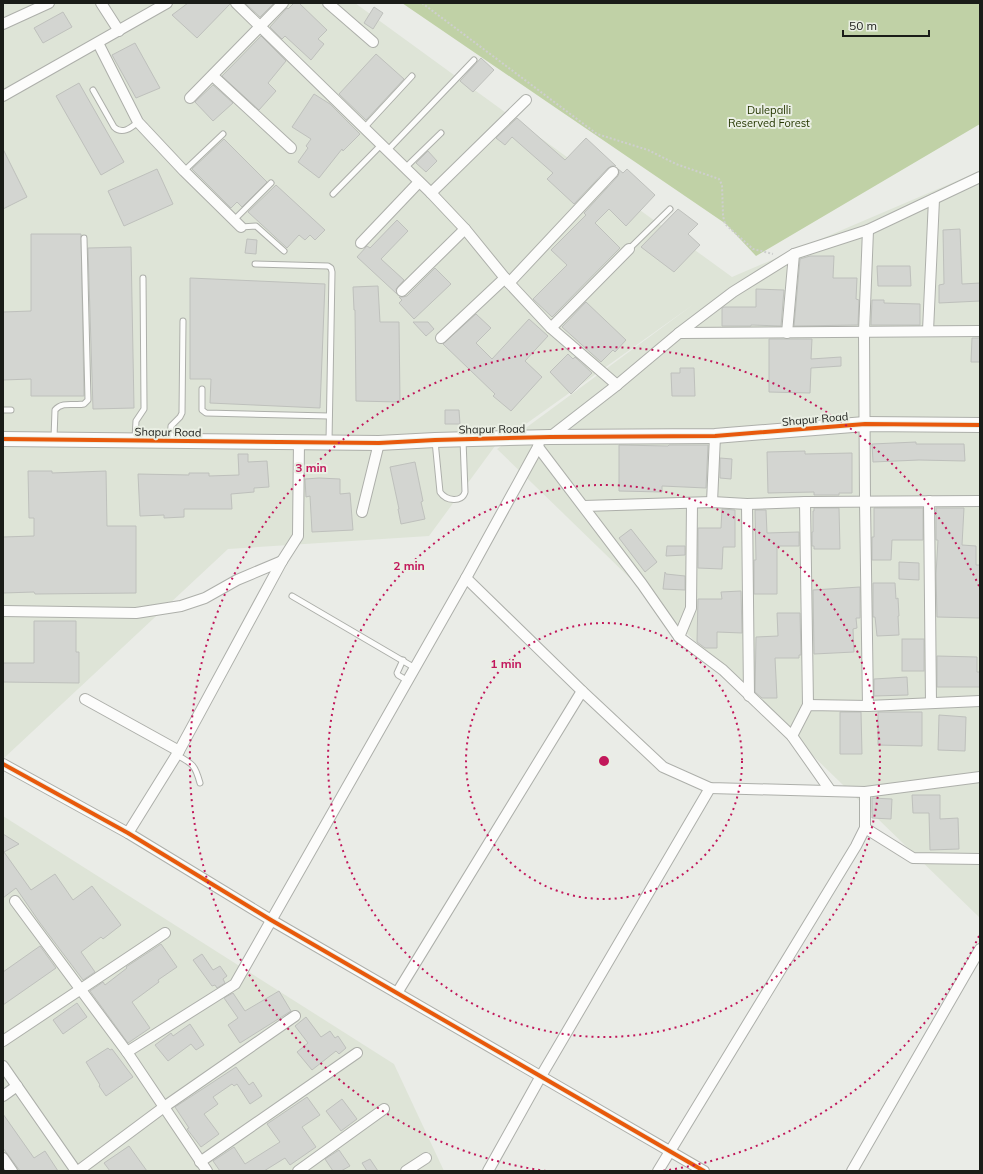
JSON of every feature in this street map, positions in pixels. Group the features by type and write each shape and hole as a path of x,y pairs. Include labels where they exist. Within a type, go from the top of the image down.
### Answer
{"street":[{"path":"3,24 49,3"},
{"path":"101,3 119,31"},
{"path":"236,3 431,193 464,229 507,281 551,328 617,385"},
{"path":"190,98 284,3"},
{"path":"328,3 372,42"},
{"path":"3,96 119,31 160,5"},
{"path":"98,43 138,122 184,171 238,224"},
{"path":"213,76 291,148"},
{"path":"431,193 526,100"},
{"path":"441,338 507,281 613,172"},
{"path":"127,1052 236,984 271,920 416,668 543,440 617,385 679,333 733,292 794,254 868,230 980,177"},
{"path":"361,243 419,182"},
{"path":"928,331 934,199"},
{"path":"402,291 464,229"},
{"path":"868,230 864,332 868,706"},
{"path":"551,328 629,249"},
{"path":"787,333 794,254"},
{"path":"679,333 980,331"},
{"name":"Shapur Road","path":"3,439 379,443 463,439 543,440 715,436 865,424 980,425"},
{"path":"712,502 715,436"},
{"path":"543,440 584,506 679,637 723,670 792,736 830,790"},
{"path":"128,833 178,753 282,561 298,536 300,442"},
{"path":"362,512 379,443"},
{"path":"929,501 931,703"},
{"path":"584,506 712,502 747,504 805,502 980,501"},
{"path":"792,736 808,705 805,502"},
{"path":"679,637 691,608 692,503"},
{"path":"747,504 750,696"},
{"path":"3,611 136,613 181,606 205,598 237,580 282,561"},
{"path":"466,578 582,691 664,767 710,788 865,792 980,778"},
{"path":"397,993 582,691"},
{"path":"85,699 178,753"},
{"path":"808,705 868,706 980,701"},
{"path":"3,764 128,833 271,920 704,1171"},
{"path":"488,1171 541,1076 710,788"},
{"path":"658,1171 856,846 865,828 865,792"},
{"path":"865,828 913,858 980,858"},
{"path":"15,901 127,1052 206,1171"},
{"path":"3,1041 82,990 165,933"},
{"path":"852,1171 980,949"},
{"path":"3,1066 77,1171 164,1107 295,1016"},
{"path":"200,1162 357,1053"},
{"path":"3,1096 17,1086"},
{"path":"298,1171 384,1109"},
{"path":"3,1158 12,1171"},
{"path":"406,1171 426,1158"}],"lane":[{"path":"333,194 384,148 474,60"},
{"path":"364,128 412,76"},
{"path":"93,90 117,130 120,131 131,128 138,122"},
{"path":"405,168 441,133"},
{"path":"184,171 223,134"},
{"path":"238,224 271,183"},
{"path":"629,249 670,209"},
{"path":"238,224 256,226 284,251"},
{"path":"54,439 56,410 58,407 63,405 84,404 88,400 84,238"},
{"path":"254,264 328,266 331,268 329,442"},
{"path":"135,440 136,420 144,409 143,278"},
{"path":"170,441 171,426 182,413 183,321"},
{"path":"202,389 202,410 206,413 329,416"},
{"path":"3,410 11,410"},
{"path":"435,440 440,492 449,500 461,499 465,492 463,439"},
{"path":"292,596 416,668"},
{"path":"403,660 397,672 398,675 408,681"},
{"path":"178,753 196,770 200,783"}],"path":[{"path":"422,3 597,134 642,148 676,164 719,179 722,185 723,216 725,224 753,249 771,255 778,253"}],"shaded area":[{"path":"3,3 355,3 732,277 980,171 980,918 497,449 694,304 495,446 429,536 228,549 3,759"},
{"path":"3,816 394,1064 444,1171 3,1171"}],"green space":[{"name":"Dulepalli Reserved Forest","path":"402,3 980,3 980,124 756,256 726,224"}],"building":[{"path":"188,3 230,4 197,38 172,15"},
{"path":"245,3 274,3 260,17"},
{"path":"294,3 299,3 327,30 318,39 324,44 311,60 285,36 282,39 270,27 287,8 288,9"},
{"path":"374,7 383,13 373,29 364,23"},
{"path":"63,12 72,27 43,43 34,28"},
{"path":"261,36 286,61 268,83 276,91 259,110 222,76"},
{"path":"135,43 160,88 136,98 112,55"},
{"path":"376,54 404,79 366,120 339,94"},
{"path":"481,58 494,70 473,92 460,81"},
{"path":"79,83 124,162 101,175 56,96"},
{"path":"213,85 233,103 213,121 195,102"},
{"path":"314,94 330,104 360,134 343,151 342,149 319,178 298,162 308,148 306,146 311,139 292,127"},
{"path":"517,118 565,160 586,138 616,166 608,168 574,204 547,179 553,173 512,137 505,145 496,138"},
{"path":"224,139 267,182 242,207 237,202 231,208 192,169"},
{"path":"3,149 27,197 3,209"},
{"path":"428,151 437,161 426,172 416,163"},
{"path":"157,169 173,204 124,226 108,191"},
{"path":"618,169 623,173 627,169 655,195 626,226 609,209 595,223 620,248 552,317 533,299 567,265 551,250 586,215 584,213 618,176"},
{"path":"276,185 325,230 315,240 310,235 305,240 299,235 287,248 248,212"},
{"path":"678,209 698,224 688,234 700,245 674,272 641,247"},
{"path":"397,220 408,231 381,259 404,280 396,289 397,294 357,257 367,246 370,248"},
{"path":"960,229 962,284 980,283 980,301 939,303 939,285 944,284 943,230"},
{"path":"31,234 81,234 84,396 31,396 31,379 3,380 3,312 31,311"},
{"path":"247,239 257,240 256,254 245,253"},
{"path":"131,247 134,408 93,409 88,248"},
{"path":"810,256 834,256 833,278 857,278 856,299 859,300 858,325 794,326 800,259"},
{"path":"877,266 910,266 911,286 878,286"},
{"path":"435,268 451,284 414,319 399,303 402,300 399,297 407,296"},
{"path":"190,278 325,284 320,408 210,403 211,379 190,379"},
{"path":"378,286 380,322 399,322 400,402 356,401 355,310 353,287"},
{"path":"756,289 784,290 781,326 722,326 722,308 756,307"},
{"path":"872,300 884,300 884,303 920,304 920,325 871,325"},
{"path":"586,302 626,340 615,352 613,350 601,362 562,327"},
{"path":"476,314 491,328 476,343 492,359 529,319 548,336 525,361 542,377 511,411 493,396 495,394 443,344"},
{"path":"413,322 428,322 434,329 426,336"},
{"path":"972,338 980,338 980,362 971,362"},
{"path":"769,339 812,339 811,359 841,357 841,366 811,368 810,393 769,392"},
{"path":"568,354 573,359 575,357 592,373 571,394 550,372"},
{"path":"680,368 694,368 695,396 672,396 671,373 680,373"},
{"path":"445,410 459,410 460,424 445,424"},
{"path":"916,442 916,444 964,444 965,461 919,460 873,462 872,444"},
{"path":"619,445 708,445 706,488 662,486 662,492 619,491"},
{"path":"805,451 805,454 852,453 852,493 839,493 839,495 814,495 814,492 768,493 767,452"},
{"path":"238,454 248,454 248,462 267,461 269,487 254,488 254,492 231,494 232,509 184,509 184,517 164,518 164,515 140,516 138,474 189,475 189,473 209,473 209,476 239,475"},
{"path":"720,458 732,459 731,479 720,478"},
{"path":"415,462 425,519 401,524 390,467"},
{"path":"28,471 52,471 52,473 106,471 107,526 136,526 136,593 3,593 3,537 34,536 34,518 29,518"},
{"path":"305,479 340,479 340,494 350,493 353,530 312,532 310,496 306,497"},
{"path":"814,508 839,508 840,549 814,549 814,546 812,546"},
{"path":"874,508 923,508 923,540 892,540 891,560 872,560"},
{"path":"936,508 964,508 962,545 976,546 976,565 980,565 980,618 937,617 936,574 938,540 936,540"},
{"path":"722,509 735,510 735,547 723,547 722,569 698,568 698,528 721,528"},
{"path":"755,510 766,510 767,533 799,532 799,546 777,546 777,594 754,594 754,560 756,560"},
{"path":"631,529 657,562 645,572 619,538"},
{"path":"667,546 685,546 685,555 666,556"},
{"path":"899,562 919,563 919,580 899,579"},
{"path":"665,572 666,574 685,576 685,590 663,589"},
{"path":"873,583 895,583 896,599 898,598 899,635 877,636 875,617 873,617"},
{"path":"860,587 860,618 856,618 857,628 853,629 854,652 814,654 813,590"},
{"path":"741,591 742,633 717,632 717,648 705,648 697,642 698,599 722,599 721,592"},
{"path":"777,613 800,613 801,655 799,655 799,658 775,658 777,698 762,698 755,692 756,637 778,636"},
{"path":"34,621 76,621 76,652 79,652 79,683 3,682 3,663 34,663"},
{"path":"902,639 924,639 924,671 902,671"},
{"path":"937,656 977,657 977,672 980,672 980,687 937,687"},
{"path":"907,677 908,695 874,696 874,679"},
{"path":"840,712 861,712 862,754 840,754"},
{"path":"878,712 922,712 922,746 878,745"},
{"path":"939,715 966,717 965,751 938,750"},
{"path":"912,795 940,795 940,819 958,818 959,849 930,850 929,813 913,813"},
{"path":"872,798 892,799 891,819 872,818"},
{"path":"3,834 19,844 4,852 31,890 55,874 73,900 92,886 121,925 103,939 101,937 81,952 95,972 83,980 40,923 16,888 3,898"},
{"path":"161,944 177,967 158,980 159,982 132,1002 150,1028 128,1043 90,991 103,982 105,985 127,968 126,967"},
{"path":"40,946 56,968 3,1005 3,972"},
{"path":"202,954 213,970 220,966 227,976 223,979 225,983 217,988 215,985 212,986 193,960"},
{"path":"279,991 291,1011 240,1043 228,1025 238,1018 224,998 233,993 245,1011"},
{"path":"77,1003 87,1017 63,1034 53,1020"},
{"path":"306,1017 321,1037 330,1031 335,1038 338,1036 346,1048 339,1054 336,1051 312,1070 297,1052 308,1043 295,1026"},
{"path":"190,1024 204,1045 196,1050 191,1044 168,1061 155,1045 171,1033 173,1036"},
{"path":"108,1048 110,1050 112,1049 133,1077 106,1096 86,1062"},
{"path":"236,1067 249,1085 253,1082 262,1096 250,1104 237,1084 234,1086 232,1084 213,1097 218,1104 204,1114 219,1134 201,1147 187,1129 189,1128 175,1107"},
{"path":"307,1097 320,1115 302,1127 316,1147 290,1165 285,1158 264,1171 220,1171 213,1161 234,1147 245,1164 280,1142 267,1124"},
{"path":"342,1099 357,1119 341,1131 326,1111"},
{"path":"3,1114 34,1158 45,1151 58,1171 20,1171 3,1148"},
{"path":"129,1146 147,1171 110,1171 104,1163"},
{"path":"339,1150 350,1166 341,1171 333,1171 325,1159"},
{"path":"370,1159 378,1171 367,1171 362,1163"}],"cycle path":[{"path":"3,439 379,443 550,437 715,436 865,424 980,425"},
{"path":"3,764 128,833 271,920 704,1171"}]}
